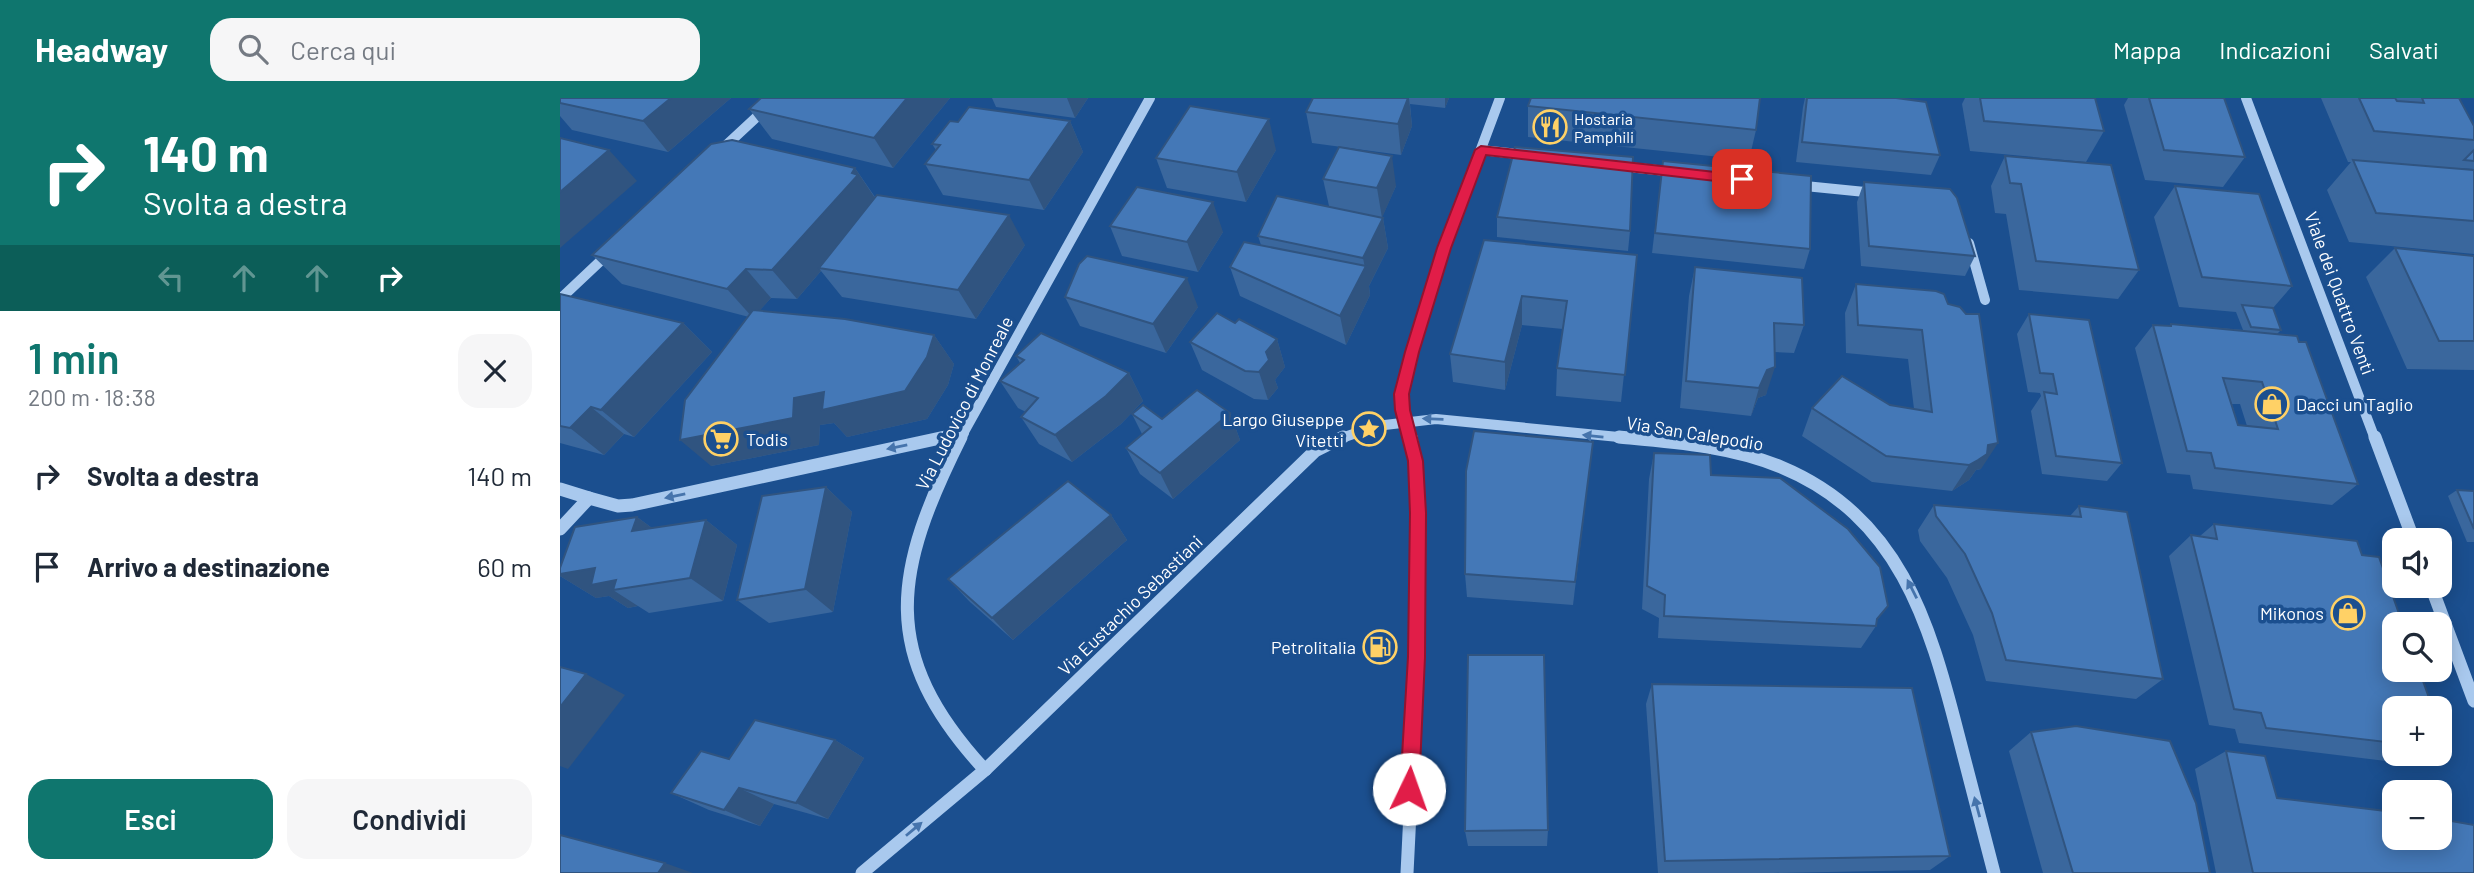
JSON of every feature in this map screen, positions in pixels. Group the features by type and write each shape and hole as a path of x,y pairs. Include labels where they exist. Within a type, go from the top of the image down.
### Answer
{"street":[{"path":"708,162 777,98"},
{"name":"Via Ludovico di Monreale","path":"985,770 957,740 922,688 912,657 907,624 908,583 922,529 964,433 1150,98"},
{"path":"1407,873 1417,657 1418,513 1416,461 1405,419 1402,394 1444,248 1500,98"},
{"name":"Viale dei Quattro Venti","path":"2246,98 2409,528"},
{"path":"1481,150 1535,156"},
{"path":"1603,164 1684,173"},
{"path":"1779,184 1888,194"},
{"path":"1967,237 1985,300"},
{"path":"560,299 619,244"},
{"name":"Via San Calepodio","path":"1405,419 1460,421 1701,447 1750,456 1804,479 1859,517 1884,542 1919,602 1944,684 1994,873"},
{"name":"Via Eustachio Sebastiani","path":"862,873 985,770 1315,451 1348,433 1370,425 1405,419"},
{"path":"560,489 618,506 632,505 964,433"},
{"path":"560,529 589,498"},
{"path":"2435,598 2474,701"}],"building":[{"path":"560,98 671,98 643,121 560,103"},
{"path":"761,98 907,98 874,138 749,109"},
{"path":"1313,98 1408,98 1398,124 1306,112"},
{"path":"1531,98 1760,98 1756,130 1528,106"},
{"path":"1807,98 1896,98 1926,102 1940,155 1802,142"},
{"path":"1980,98 2095,98 2104,131 1984,121"},
{"path":"2149,98 2224,98 2245,157 2164,150"},
{"path":"2359,98 2395,98 2397,101 2424,103 2422,98 2459,98 2474,126 2474,140 2374,131"},
{"path":"1190,106 1269,119 1237,172 1156,158"},
{"path":"969,107 1070,121 1029,180 925,164 940,145 932,144 950,121 958,122"},
{"path":"560,138 609,150 560,192"},
{"path":"732,140 855,168 852,173 858,175 772,270 746,269 727,289 592,255 711,144"},
{"path":"1339,147 1392,156 1377,188 1323,179"},
{"path":"1515,147 1633,157 1630,231 1497,217"},
{"path":"2474,150 2474,161 2464,160"},
{"path":"2005,156 2111,165 2139,270 2036,261 2021,184 2010,183"},
{"path":"2353,160 2474,170 2474,221 2376,213"},
{"path":"1663,161 1811,176 1810,249 1655,233"},
{"path":"1864,182 1950,189 1957,198 1975,256 1869,246"},
{"path":"2175,186 2259,194 2292,286 2202,277"},
{"path":"1137,187 1213,202 1187,242 1110,226"},
{"path":"877,195 1009,215 958,290 819,268"},
{"path":"1277,196 1383,218 1363,258 1258,236"},
{"path":"1484,240 1637,255 1625,375 1557,368 1567,301 1522,296 1505,362 1450,354"},
{"path":"1244,242 1366,266 1340,316 1230,267"},
{"path":"2395,248 2474,256 2474,341 2439,341"},
{"path":"1087,256 1187,278 1153,324 1065,297 1079,264"},
{"path":"1695,267 1802,278 1804,325 1774,323 1775,367 1767,370 1759,388 1686,381"},
{"path":"1856,284 1936,291 1944,294 1948,304 1960,307 1966,314 1979,314 1998,443 1988,445 1987,454 1969,465 1886,456 1812,408 1842,376 1890,405 1932,412 1922,330 1858,325"},
{"path":"560,294 683,323 601,410 591,407 570,428 560,426"},
{"path":"2242,305 2273,308 2281,330 2251,327"},
{"path":"753,310 845,319 934,335 927,357 905,391 822,410 824,392 794,398 793,418 680,440 685,400"},
{"path":"1217,313 1235,323 1239,319 1277,339 1266,352 1269,360 1259,372 1245,371 1190,342"},
{"path":"2029,314 2089,320 2122,463 2056,456 2044,392 2057,394 2053,374 2040,373"},
{"path":"2153,325 2297,336 2299,342 2306,342 2358,484 2215,468 2211,453 2187,451","holes":["2223,378 2262,382 2278,429 2238,425"]},
{"path":"1041,333 1129,373 1106,396 1055,435 1021,417 1038,398 1000,381 1024,360 1016,356"},
{"path":"1197,390 1230,413 1160,473 1126,448 1151,427 1132,414 1143,405 1162,419"},
{"path":"1474,431 1593,442 1575,582 1465,574 1466,471"},
{"path":"1654,453 1710,455 1711,475 1780,478 1848,529 1880,567 1888,606 1877,619 1876,626 1664,616 1665,595 1647,586"},
{"path":"1068,481 1111,515 992,618 948,579"},
{"path":"826,487 805,589 737,600 762,496"},
{"path":"2457,490 2474,491 2474,529"},
{"path":"1934,505 2081,517 2079,506 2127,512 2163,679 2006,660 1992,613 1965,554 1936,516"},
{"path":"637,517 632,531 706,520 690,578 613,590 616,580 591,585 595,568 560,574 575,527"},
{"path":"2214,524 2357,541 2362,555 2379,557 2382,566 2382,598 2393,598 2398,612 2382,612 2382,682 2423,682 2428,696 2382,696 2382,742 2266,728 2261,713 2234,709 2191,535 2217,539"},
{"path":"1468,655 1544,655 1548,830 1465,831"},
{"path":"560,667 586,674 560,707"},
{"path":"1652,684 1912,688 1950,856 1665,861"},
{"path":"755,720 835,740 796,803 739,788 724,810 671,793 701,751 729,759"},
{"path":"2076,726 2170,741 2196,803 2210,873 2073,873 2031,732"},
{"path":"2226,751 2265,756 2277,798 2382,811 2382,850 2452,850 2452,821 2474,825 2474,873 2253,873"},
{"path":"560,835 665,863 658,873 560,873"}],"place":[{"name":"Hostaria Pamphili","path":"1550,127"},
{"name":"Dacci un Taglio","path":"2272,404"},
{"name":"Largo Giuseppe Vitetti","path":"1369,429"},
{"name":"Todis","path":"721,439"},
{"name":"Mikonos","path":"2348,613"},
{"name":"Petrolitalia","path":"1380,647"}],"route":[{"path":"1409,789 1417,657 1418,513 1416,461 1403,410 1402,394 1444,248 1481,150 1742,179"}]}
